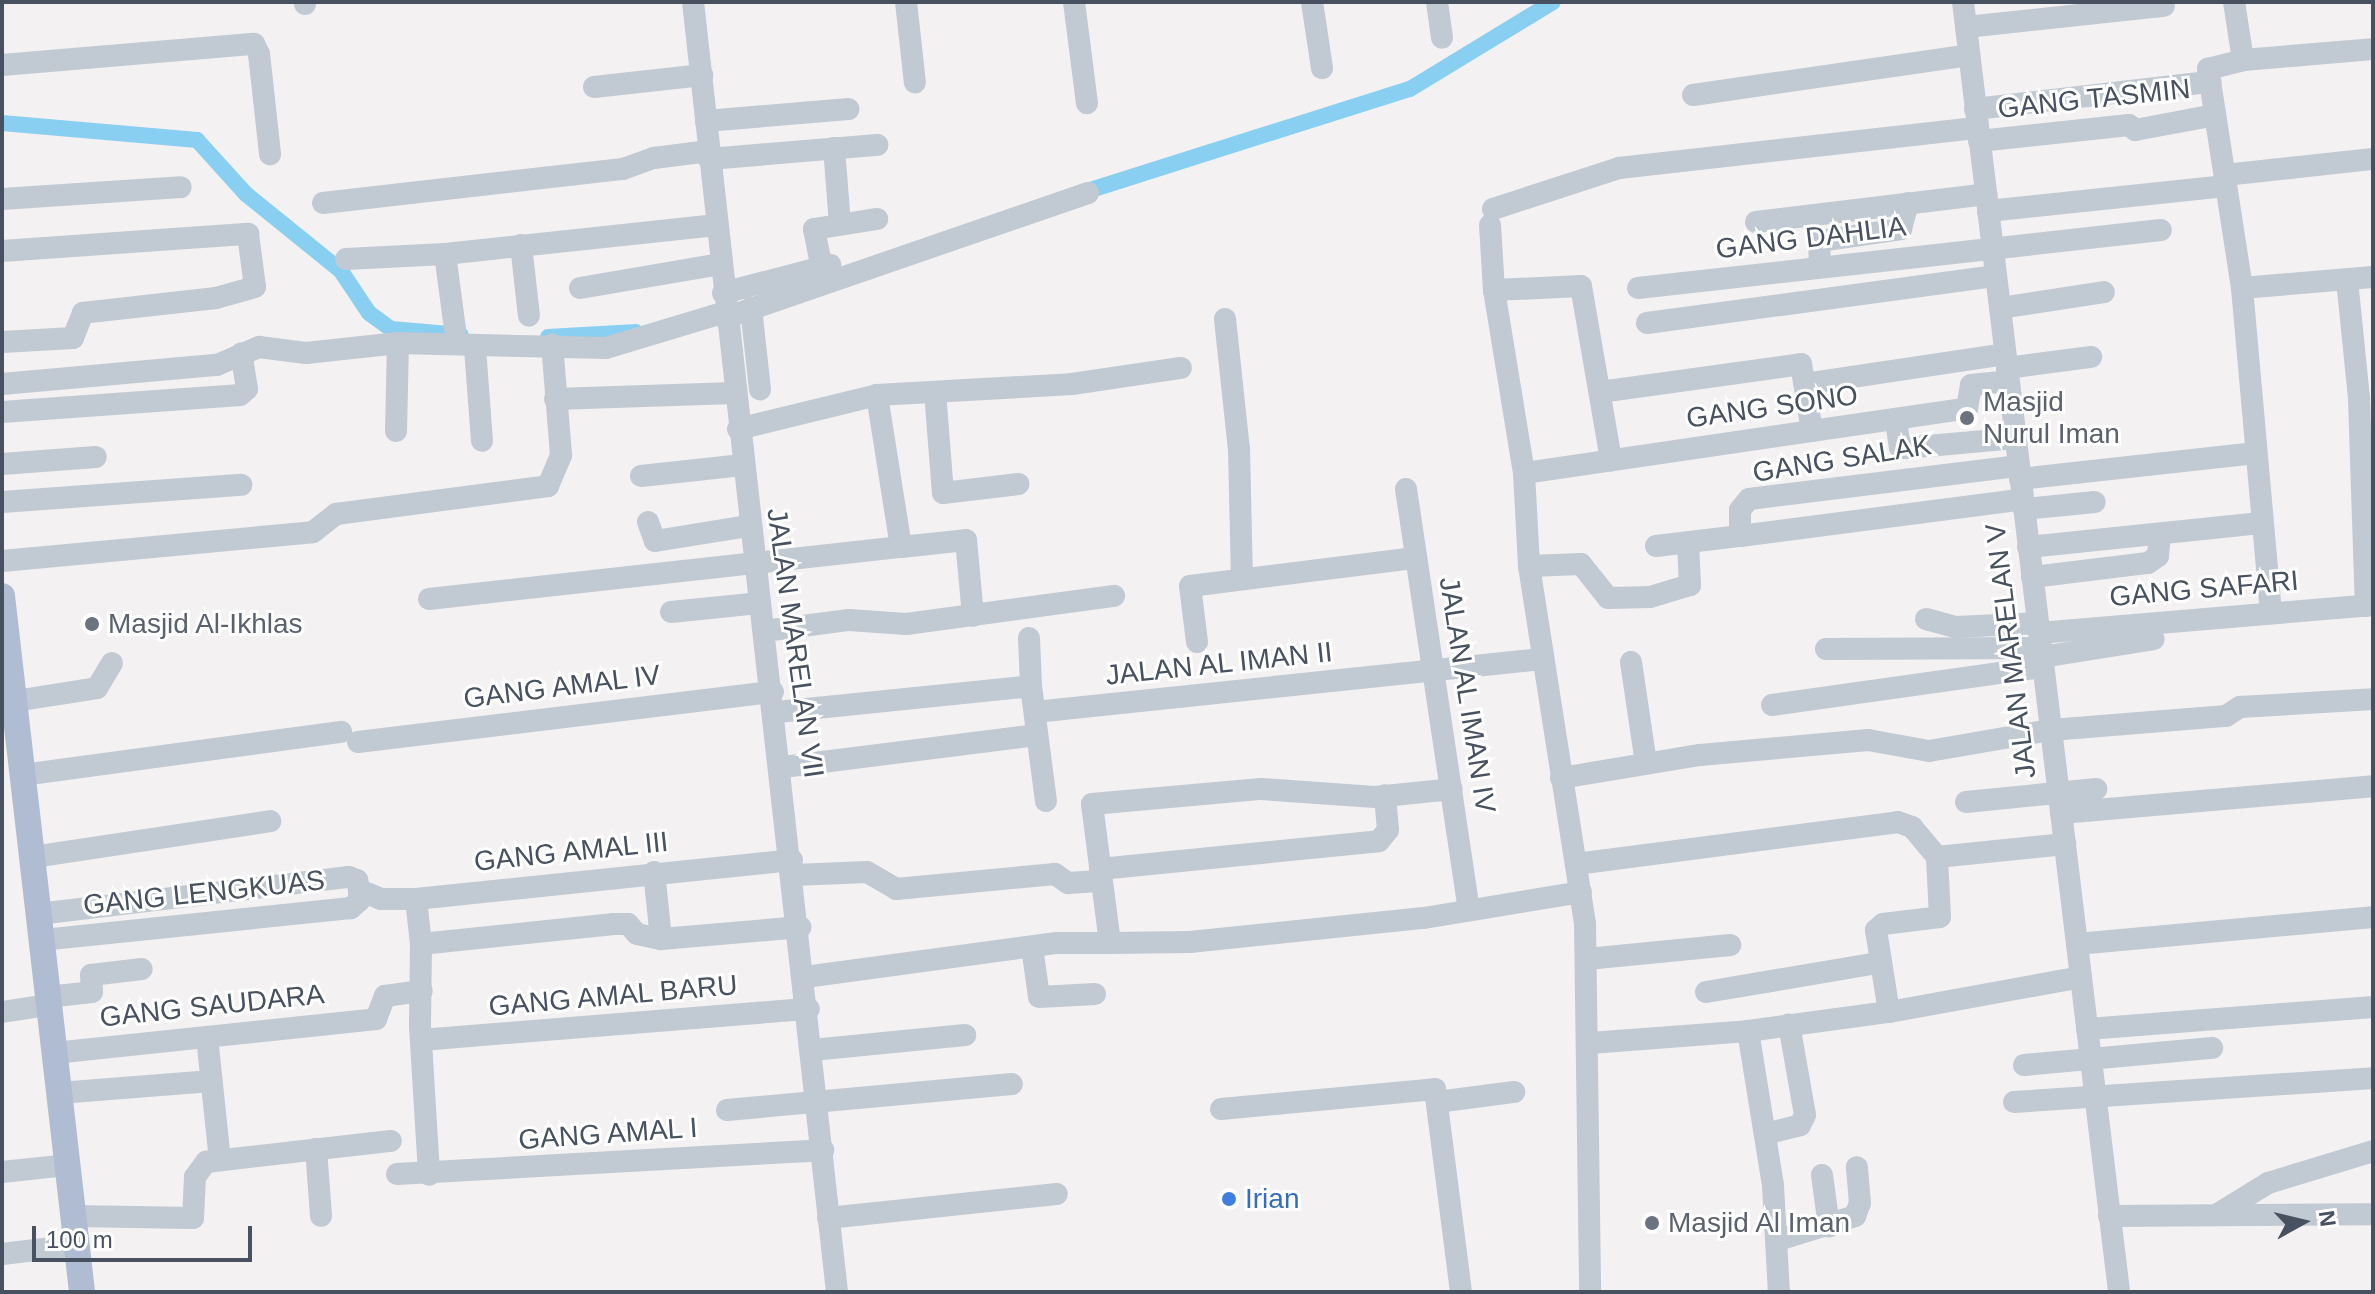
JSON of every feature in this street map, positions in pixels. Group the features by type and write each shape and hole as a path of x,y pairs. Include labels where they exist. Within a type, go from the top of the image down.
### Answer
{"main road":[{"path":"2,596 15,701 16,780 33,857 82,1292"}],"street":[{"name":"JALAN MARELAN VII","path":"693,2 749,526 783,767 837,1292"},
{"path":"906,2 915,83"},
{"path":"1074,2 1087,103"},
{"path":"1312,2 1322,68"},
{"path":"1437,2 1442,38"},
{"name":"JALAN MARELAN V","path":"1963,2 2119,1292"},
{"path":"2234,2 2243,60"},
{"path":"1966,27 2164,6"},
{"path":"2,65 254,44 259,54 270,154"},
{"path":"2271,613 2254,453 2242,288 2210,82 2211,65 2373,49"},
{"path":"1693,95 1969,55"},
{"path":"594,87 702,75"},
{"path":"1590,1292 1590,1043 1581,892 1529,566 1524,473 1494,290 1491,217 1619,168 1978,126 2210,82"},
{"path":"706,121 848,109"},
{"name":"GANG TASMIN","path":"1978,126 2129,125 2135,130 2215,115"},
{"path":"323,203 623,169 654,158 877,145"},
{"path":"834,148 840,224"},
{"path":"1756,222 1908,203 1987,203 2225,181 2373,159"},
{"path":"2,199 181,187"},
{"path":"2,384 217,365 259,347 341,353 398,343 475,348 552,344 606,348 823,274 1088,193"},
{"path":"1820,267 1819,241 1901,229 1908,203"},
{"path":"823,274 814,229 877,219"},
{"path":"346,259 445,254 716,225"},
{"name":"GANG DAHLIA","path":"1638,288 2161,230"},
{"path":"2,251 248,234 255,287 216,298 83,313 73,338 2,342"},
{"path":"521,245 529,316"},
{"path":"445,254 455,329"},
{"path":"724,306 751,308 848,260"},
{"path":"580,288 720,264"},
{"path":"1647,323 1996,276"},
{"path":"2242,288 2373,277"},
{"path":"2347,280 2366,399 2369,606"},
{"path":"1494,290 1581,286 1611,460"},
{"path":"2000,308 2104,292"},
{"path":"751,308 760,390"},
{"path":"1225,319 1239,449 1242,579"},
{"path":"396,431 398,343"},
{"path":"2,561 313,532 336,514 548,486 561,455 552,344"},
{"path":"475,348 482,441"},
{"path":"2,412 240,395 247,389 241,353"},
{"path":"1805,384 2007,368 2091,357"},
{"path":"1600,392 1801,364 1812,431"},
{"path":"738,429 877,395 1072,384 1181,368"},
{"name":"GANG SONO","path":"1524,473 1967,408 1971,385 2007,368"},
{"path":"935,392 943,493 1018,484"},
{"path":"555,399 734,393"},
{"path":"877,395 901,547"},
{"path":"1896,420 1900,447 1905,448 2016,438"},
{"path":"1656,546 1740,536 2021,488 2254,453"},
{"path":"2,464 96,457"},
{"path":"641,476 742,465"},
{"path":"2,502 241,485"},
{"path":"2021,488 2095,502"},
{"name":"GANG SALAK","path":"1740,536 1740,510 1749,499 2021,488"},
{"name":"JALAN AL IMAN IV","path":"1406,489 1469,910"},
{"path":"648,522 651,539 669,541 749,526"},
{"path":"2028,547 2261,523"},
{"path":"2032,577 2148,563 2158,556 2160,534"},
{"path":"429,599 754,560 966,540 973,616"},
{"path":"1529,566 1581,564 1608,598 1650,597 1690,585 1688,543"},
{"path":"1197,642 1190,586 1415,558"},
{"path":"764,631 849,620 906,624 1114,596"},
{"path":"671,612 759,603"},
{"name":"GANG SAFARI","path":"2040,646 2271,613 2369,606"},
{"path":"1926,619 2040,646"},
{"path":"1029,638 1031,686 1046,801"},
{"path":"1826,649 2040,646 2154,639"},
{"path":"1772,705 2040,646"},
{"name":"JALAN AL IMAN II","path":"1035,712 1542,659"},
{"path":"1631,662 1646,763"},
{"path":"15,701 97,688 112,663"},
{"name":"GANG AMAL IV","path":"16,780 349,737 775,702 1031,686"},
{"path":"1561,778 1646,763 1868,740 1929,751 2051,730 2226,716 2240,707 2373,699"},
{"path":"783,767 1037,735"},
{"path":"1966,802 2060,803 2373,786"},
{"path":"1110,943 1092,804 1261,789 1385,795 1452,789"},
{"path":"2060,803 2096,789"},
{"name":"GANG AMAL III","path":"359,890 381,899 416,899 654,872 793,867 867,872 896,889 1055,874 1068,883 1099,875 1379,841 1388,830 1385,795"},
{"path":"33,857 270,821"},
{"path":"1576,864 1898,822 1912,827 1937,857 1942,914 1881,925 1875,937 1889,1012"},
{"path":"1937,857 2065,844"},
{"path":"654,872 661,939"},
{"name":"GANG LENGKUAS","path":"39,927 351,908 359,901 359,890"},
{"path":"805,977 1032,947 1190,942 1469,910 1581,892"},
{"path":"416,899 421,944 421,1040 429,1175"},
{"path":"2077,944 2373,917"},
{"path":"421,944 626,924 637,934 661,939 800,927"},
{"path":"1587,959 1730,945"},
{"path":"1032,947 1039,997 1095,994"},
{"path":"1706,992 1878,963"},
{"path":"2,1012 92,992 91,975 142,969"},
{"path":"1590,1043 1748,1031 1889,1012 2081,977"},
{"name":"GANG SAUDARA","path":"54,1053 376,1019 385,996 422,991"},
{"path":"2087,1029 2373,1007"},
{"name":"GANG AMAL BARU","path":"421,1040 809,1009"},
{"path":"1765,1134 1800,1125 1805,1115 1789,1024"},
{"path":"1748,1031 1778,1240 1779,1292"},
{"path":"812,1050 965,1035"},
{"path":"207,1037 220,1160"},
{"path":"2024,1065 2212,1048"},
{"path":"2014,1102 2373,1078"},
{"path":"59,1093 212,1081"},
{"path":"727,1110 817,1105 1012,1084"},
{"path":"1221,1109 1435,1089 1461,1292"},
{"path":"1437,1102 1514,1092"},
{"path":"73,1216 193,1218 198,1170 206,1162 391,1141"},
{"path":"316,1149 321,1216"},
{"name":"GANG AMAL I","path":"397,1174 429,1175 823,1150"},
{"path":"2215,1215 2268,1183 2373,1151"},
{"path":"2,1172 67,1165"},
{"path":"1778,1240 1829,1227 1859,1211 1857,1167"},
{"path":"1822,1175 1829,1227"},
{"path":"828,1218 1057,1194"},
{"path":"2109,1216 2373,1214"},
{"path":"2,1254 77,1245"}],"waterway":[{"path":"1078,194 1410,89 1553,2"},
{"path":"2,123 197,140 246,194 341,271 369,313 391,329 461,335"},
{"path":"548,337 636,332"}],"place":[{"name":"Masjid Nurul Iman","path":"1967,418"},
{"name":"Masjid Al-Ikhlas","path":"92,624"},
{"name":"Irian","path":"1229,1199"},
{"name":"Masjid Al Iman","path":"1652,1223"}]}
